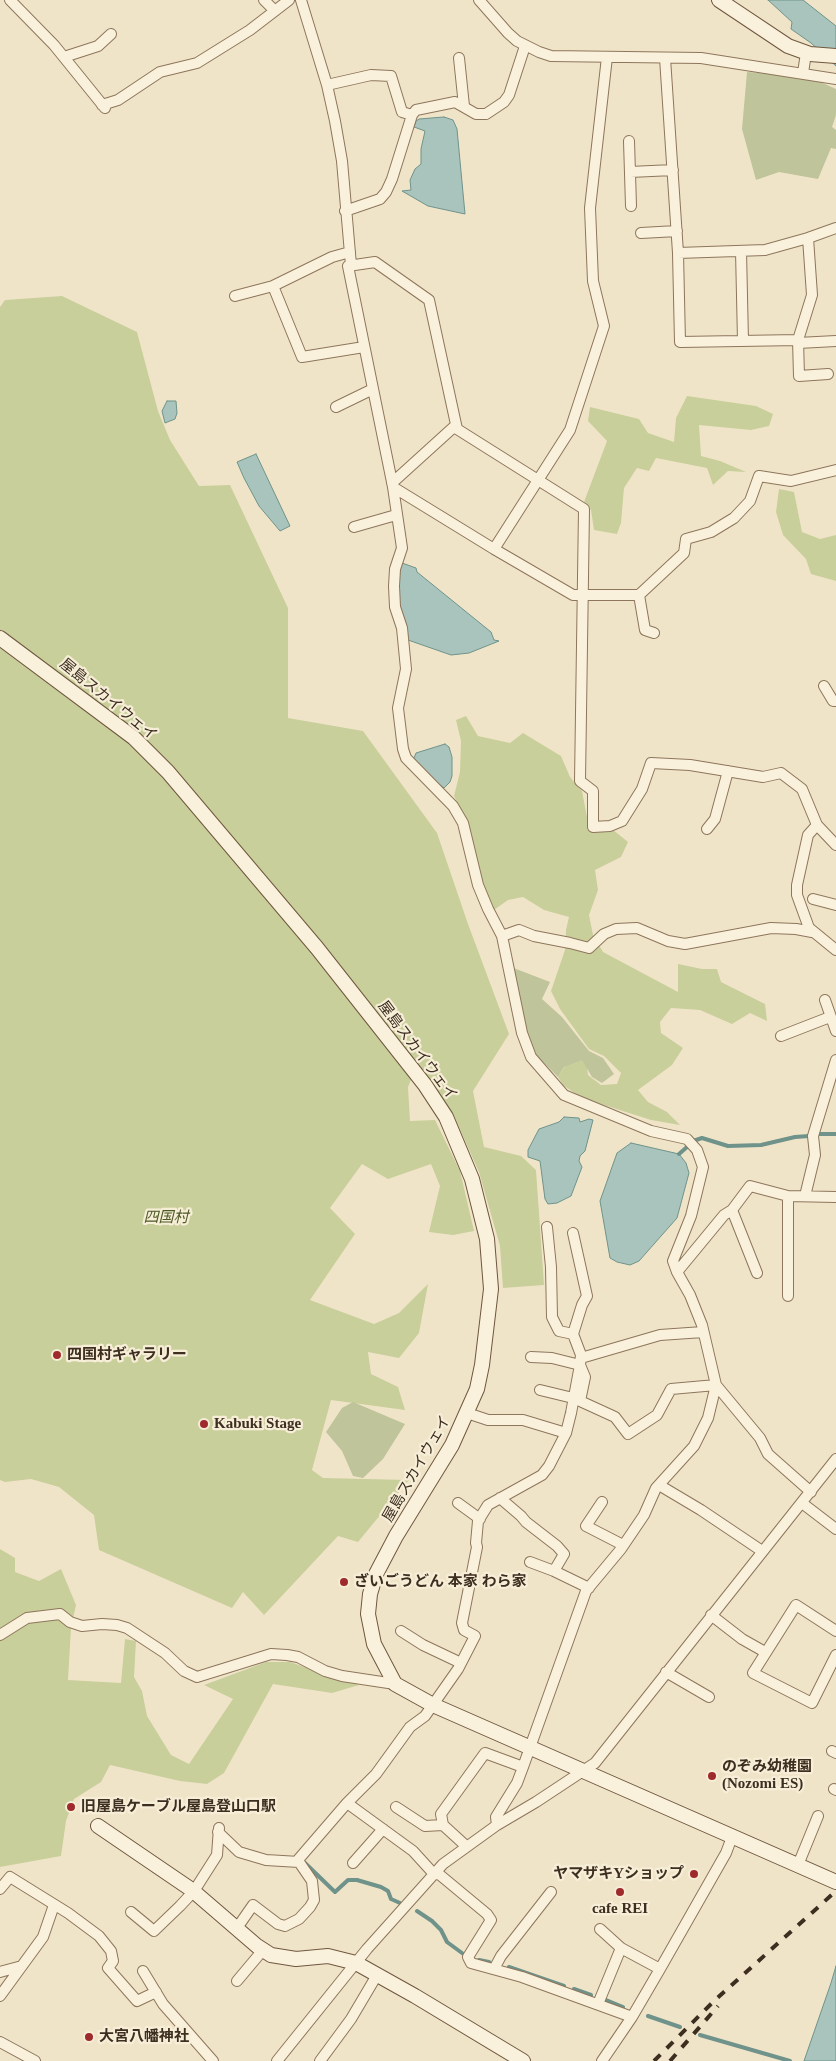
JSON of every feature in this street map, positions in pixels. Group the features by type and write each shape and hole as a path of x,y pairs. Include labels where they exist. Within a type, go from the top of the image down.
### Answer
{"street":[{"path":"10,0 64,57 103,106 118,100 160,72 197,63 250,30 289,0"},
{"path":"264,0 275,11"},
{"path":"301,0 327,85 342,160 351,265 348,266 392,485 402,548 395,569 394,586 395,607 402,628 406,669 398,708 403,749 406,758 453,806 463,823 478,885 502,936 522,1033 531,1057 564,1095 651,1131 687,1139 697,1150 703,1167 691,1216 673,1261 690,1295 703,1332 716,1385 760,1438 768,1454 811,1492"},
{"path":"719,0 778,40 809,53 836,56"},
{"path":"480,1 508,33 525,46 551,56 702,58 836,79"},
{"path":"64,57 98,46 111,34"},
{"path":"345,212 380,199 386,192 412,115 416,110 437,104 455,102 476,114 486,114 504,102 509,95 525,46"},
{"path":"803,73 809,53"},
{"path":"494,549 570,430 604,326 593,281 590,208 607,57"},
{"path":"460,58 464,106"},
{"path":"665,58 677,232 680,342 836,341"},
{"path":"327,85 371,75 391,76 402,112 412,115"},
{"path":"629,140 631,206"},
{"path":"630,172 673,170"},
{"path":"678,253 765,250 836,228"},
{"path":"641,233 677,232"},
{"path":"808,238 812,295 798,341 799,376 828,374"},
{"path":"741,251 743,341"},
{"path":"235,296 273,286 332,257 350,252"},
{"path":"351,265 375,262 428,300 457,428 584,508 580,781 593,791 593,827 610,826 622,822 642,789 651,763 690,765 763,776 781,773 802,789 817,825 836,845"},
{"path":"273,286 302,357 364,347"},
{"path":"336,407 373,389"},
{"path":"392,485 456,425"},
{"path":"392,485 494,549 573,595 639,594 684,553 686,539 711,532 734,518 750,501 759,476 791,481 836,470"},
{"path":"354,527 396,515"},
{"path":"639,594 645,630 654,633"},
{"name":"屋島スカイウェイ","path":"0,638 134,738 168,772 348,986 426,1085 446,1118 466,1164 480,1206 487,1239 490,1275 489,1310 482,1365 477,1389 452,1445 396,1536 376,1574 370,1594 368,1614 374,1644 395,1684"},
{"path":"824,686 833,701 836,701"},
{"path":"707,829 715,819 728,771"},
{"path":"812,932 801,908 797,885 808,835 817,825"},
{"path":"813,899 836,905"},
{"path":"502,936 519,930 534,936 589,948 604,934 616,929 637,928 668,941 684,944 771,928 796,929 812,932 836,950"},
{"path":"825,1000 836,1032"},
{"path":"781,1036 830,1017"},
{"path":"805,1196 814,1155 814,1132 836,1060"},
{"path":"677,1272 724,1215 732,1210 750,1186 788,1196 836,1197"},
{"path":"788,1196 788,1296"},
{"path":"732,1210 757,1273"},
{"path":"547,1227 552,1276 552,1317 559,1331 573,1334"},
{"path":"573,1234 587,1296 582,1305 573,1334 585,1377 580,1401 616,1417 628,1434 657,1415 671,1389 716,1385"},
{"path":"531,1357 580,1362 654,1336 703,1332"},
{"path":"297,1861 347,1803 376,1774 410,1727 425,1716 461,1663 475,1636 464,1630 462,1622 477,1547 476,1534 480,1519 488,1505 542,1474 549,1466 566,1433 580,1362"},
{"path":"497,1825 496,1817 517,1783 531,1748 581,1603 589,1588 644,1515 659,1485 694,1446 708,1418 716,1385"},
{"path":"540,1390 573,1398"},
{"path":"467,1413 488,1420 523,1420 566,1433"},
{"path":"277,2061 356,1963 433,1873 466,1846 595,1763 836,1459"},
{"path":"659,1485 716,1519 762,1551"},
{"path":"500,1498 526,1522 558,1546 564,1554 554,1571"},
{"path":"602,1502 586,1526 623,1545"},
{"path":"458,1503 480,1519"},
{"path":"802,1503 836,1529"},
{"path":"530,1562 589,1588"},
{"path":"836,1631 796,1606 753,1673 812,1703 836,1655"},
{"path":"0,1635 27,1618 60,1614 70,1622 82,1626 102,1624 127,1628 165,1653 184,1671 197,1677 271,1654 287,1654 298,1657 325,1671 342,1676 395,1684 433,1705 835,1881"},
{"path":"711,1615 742,1639 765,1652"},
{"path":"402,1631 424,1645 461,1663"},
{"path":"666,1672 708,1697"},
{"path":"466,1846 442,1825 441,1814 485,1753 523,1767"},
{"path":"347,1803 413,1851 433,1873 440,1875 488,1914 491,1920 468,1957 471,1963 522,1976 632,2017"},
{"path":"396,1808 425,1826 442,1825"},
{"path":"798,1864 818,1816"},
{"path":"98,1826 194,1891 263,1950 272,1955 285,1958 328,1956 356,1963 523,2061"},
{"path":"131,1912 154,1931 194,1891 217,1855 219,1829 239,1852 266,1860 297,1861"},
{"path":"353,1863 383,1829"},
{"path":"602,2061 632,2017 660,1969 726,1853 732,1837"},
{"path":"237,1928 253,1906 278,1924 285,1926 299,1919 310,1907 314,1900 312,1881 297,1861"},
{"path":"0,1889 10,1877 54,1904 99,1936 111,1951 112,1961 108,1968 138,2001 156,1992"},
{"path":"494,1969 501,1956 551,1892"},
{"path":"0,1996 43,1938 54,1904"},
{"path":"600,1929 621,1948 660,1969"},
{"path":"598,2004 621,1948"},
{"path":"237,1981 263,1950"},
{"path":"0,1972 23,1966"},
{"path":"143,1971 162,2004 214,2061"},
{"path":"320,2061 351,2019 377,1975"},
{"path":"0,2042 35,2061"}],"green space":[{"path":"747,72 789,75 816,80 836,89 836,115 832,127 836,130 836,149 831,148 818,179 779,172 756,180 742,129"},
{"name":"四国村","path":"62,296 137,332 158,411 170,440 199,486 230,485 288,608 288,718 363,731 437,833 468,924 509,1034 473,1091 484,1147 521,1156 536,1170 544,1285 503,1288 500,1246 479,1172 453,1114 417,1066 408,1087 410,1121 435,1120 460,1171 474,1231 453,1235 429,1232 440,1186 431,1164 388,1179 362,1164 330,1208 355,1234 310,1300 374,1324 399,1313 428,1284 419,1333 399,1358 368,1352 371,1374 398,1387 405,1410 331,1400 312,1470 323,1478 409,1480 358,1542 338,1536 264,1615 243,1592 232,1608 99,1550 94,1515 59,1487 31,1479 5,1482 0,1480 0,307 5,300"},
{"path":"687,396 756,406 773,414 769,426 751,430 699,425 701,456 720,461 746,472 728,471 713,485 707,468 656,458 649,471 637,468 624,488 621,523 617,534 594,530 591,510 584,502 607,441 588,421 590,407 639,419 648,433 674,442 676,418"},
{"path":"779,489 794,492 802,532 820,539 836,535 836,581 811,574 806,559 783,535 776,512"},
{"path":"466,716 478,736 510,743 523,733 561,756 570,777 582,791 589,828 612,829 628,842 621,857 595,870 598,890 589,915 593,935 603,952 678,992 678,964 702,969 717,969 721,982 765,1004 767,1021 750,1013 732,1024 700,1010 671,1008 660,1022 661,1033 683,1048 672,1065 638,1090 648,1102 667,1112 680,1125 651,1120 582,1098 563,1085 558,1077 567,1063 586,1059 588,1075 601,1085 617,1084 621,1073 604,1056 589,1049 560,1009 551,991 565,950 569,917 544,910 523,897 508,900 494,910 480,875 467,822 454,796 460,772 461,741 456,720"},
{"path":"511,967 550,982 542,999 562,1017 589,1051 603,1058 614,1074 602,1083 592,1077 582,1060 564,1067 558,1077 535,1054 525,1032"},
{"path":"353,1402 405,1424 383,1459 363,1478 353,1476 342,1451 326,1432 342,1408"},
{"path":"0,1549 15,1558 15,1572 39,1581 61,1569 76,1605 71,1628 68,1680 121,1683 125,1639 136,1641 134,1677 142,1691 147,1716 171,1755 189,1764 233,1699 204,1685 266,1662 290,1662 359,1685 332,1693 273,1684 224,1773 207,1784 180,1781 110,1765 101,1782 74,1799 66,1821 61,1856 0,1867"}],"water":[{"path":"768,0 803,0 836,26 836,66 811,43 791,29 792,22"},
{"path":"444,117 453,120 457,129 465,214 428,206 402,191 411,190 410,180 415,169 421,164 421,149 425,131 414,127 416,121 419,119"},
{"path":"167,401 176,401 177,413 175,419 165,423 162,411"},
{"path":"256,454 290,526 280,531 259,506 237,462"},
{"path":"402,563 416,568 417,572 491,632 494,640 499,641 469,653 451,655 408,640 398,606 399,571"},
{"path":"445,744 449,747 452,757 452,776 450,782 444,788 431,778 414,758 416,753"},
{"path":"564,1117 579,1118 580,1122 589,1119 593,1120 585,1151 580,1156 579,1161 582,1167 571,1196 557,1203 548,1204 545,1199 540,1161 528,1157 528,1150 539,1129 559,1122"},
{"path":"631,1143 679,1154 686,1163 689,1173 677,1218 639,1261 630,1265 610,1258 600,1201 617,1153"},
{"path":"836,1966 836,2061 804,2061 831,1983"}],"waterway":[{"path":"818,1134 836,1134"},
{"path":"693,1141 702,1138 728,1146 761,1145 795,1137 809,1136"},
{"path":"679,1154 687,1147"},
{"path":"305,1863 335,1892 348,1880 357,1880 381,1887 388,1891 391,1899 400,1903"},
{"path":"417,1911 432,1921 441,1930 447,1942 462,1953"},
{"path":"479,1960 489,1962"},
{"path":"509,1967 564,1986"},
{"path":"574,1989 591,1995"},
{"path":"606,2000 623,2007"},
{"path":"648,2016 680,2027"},
{"path":"700,2035 790,2061"}],"railway":[{"path":"654,2061 714,2001 836,1891"},
{"path":"670,2061 718,2006"}],"place":[{"name":"四国村ギャラリー","path":"57,1355"},
{"name":"Kabuki Stage","path":"204,1424"},
{"name":"ざいごうどん 本家 わら家","path":"344,1582"},
{"name":"のぞみ幼稚園 (Nozomi ES)","path":"712,1776"},
{"name":"旧屋島ケーブル屋島登山口駅","path":"71,1807"},
{"name":"ヤマザキYショップ","path":"694,1874"},
{"name":"cafe REI","path":"620,1892"},
{"name":"大宮八幡神社","path":"89,2037"}]}
